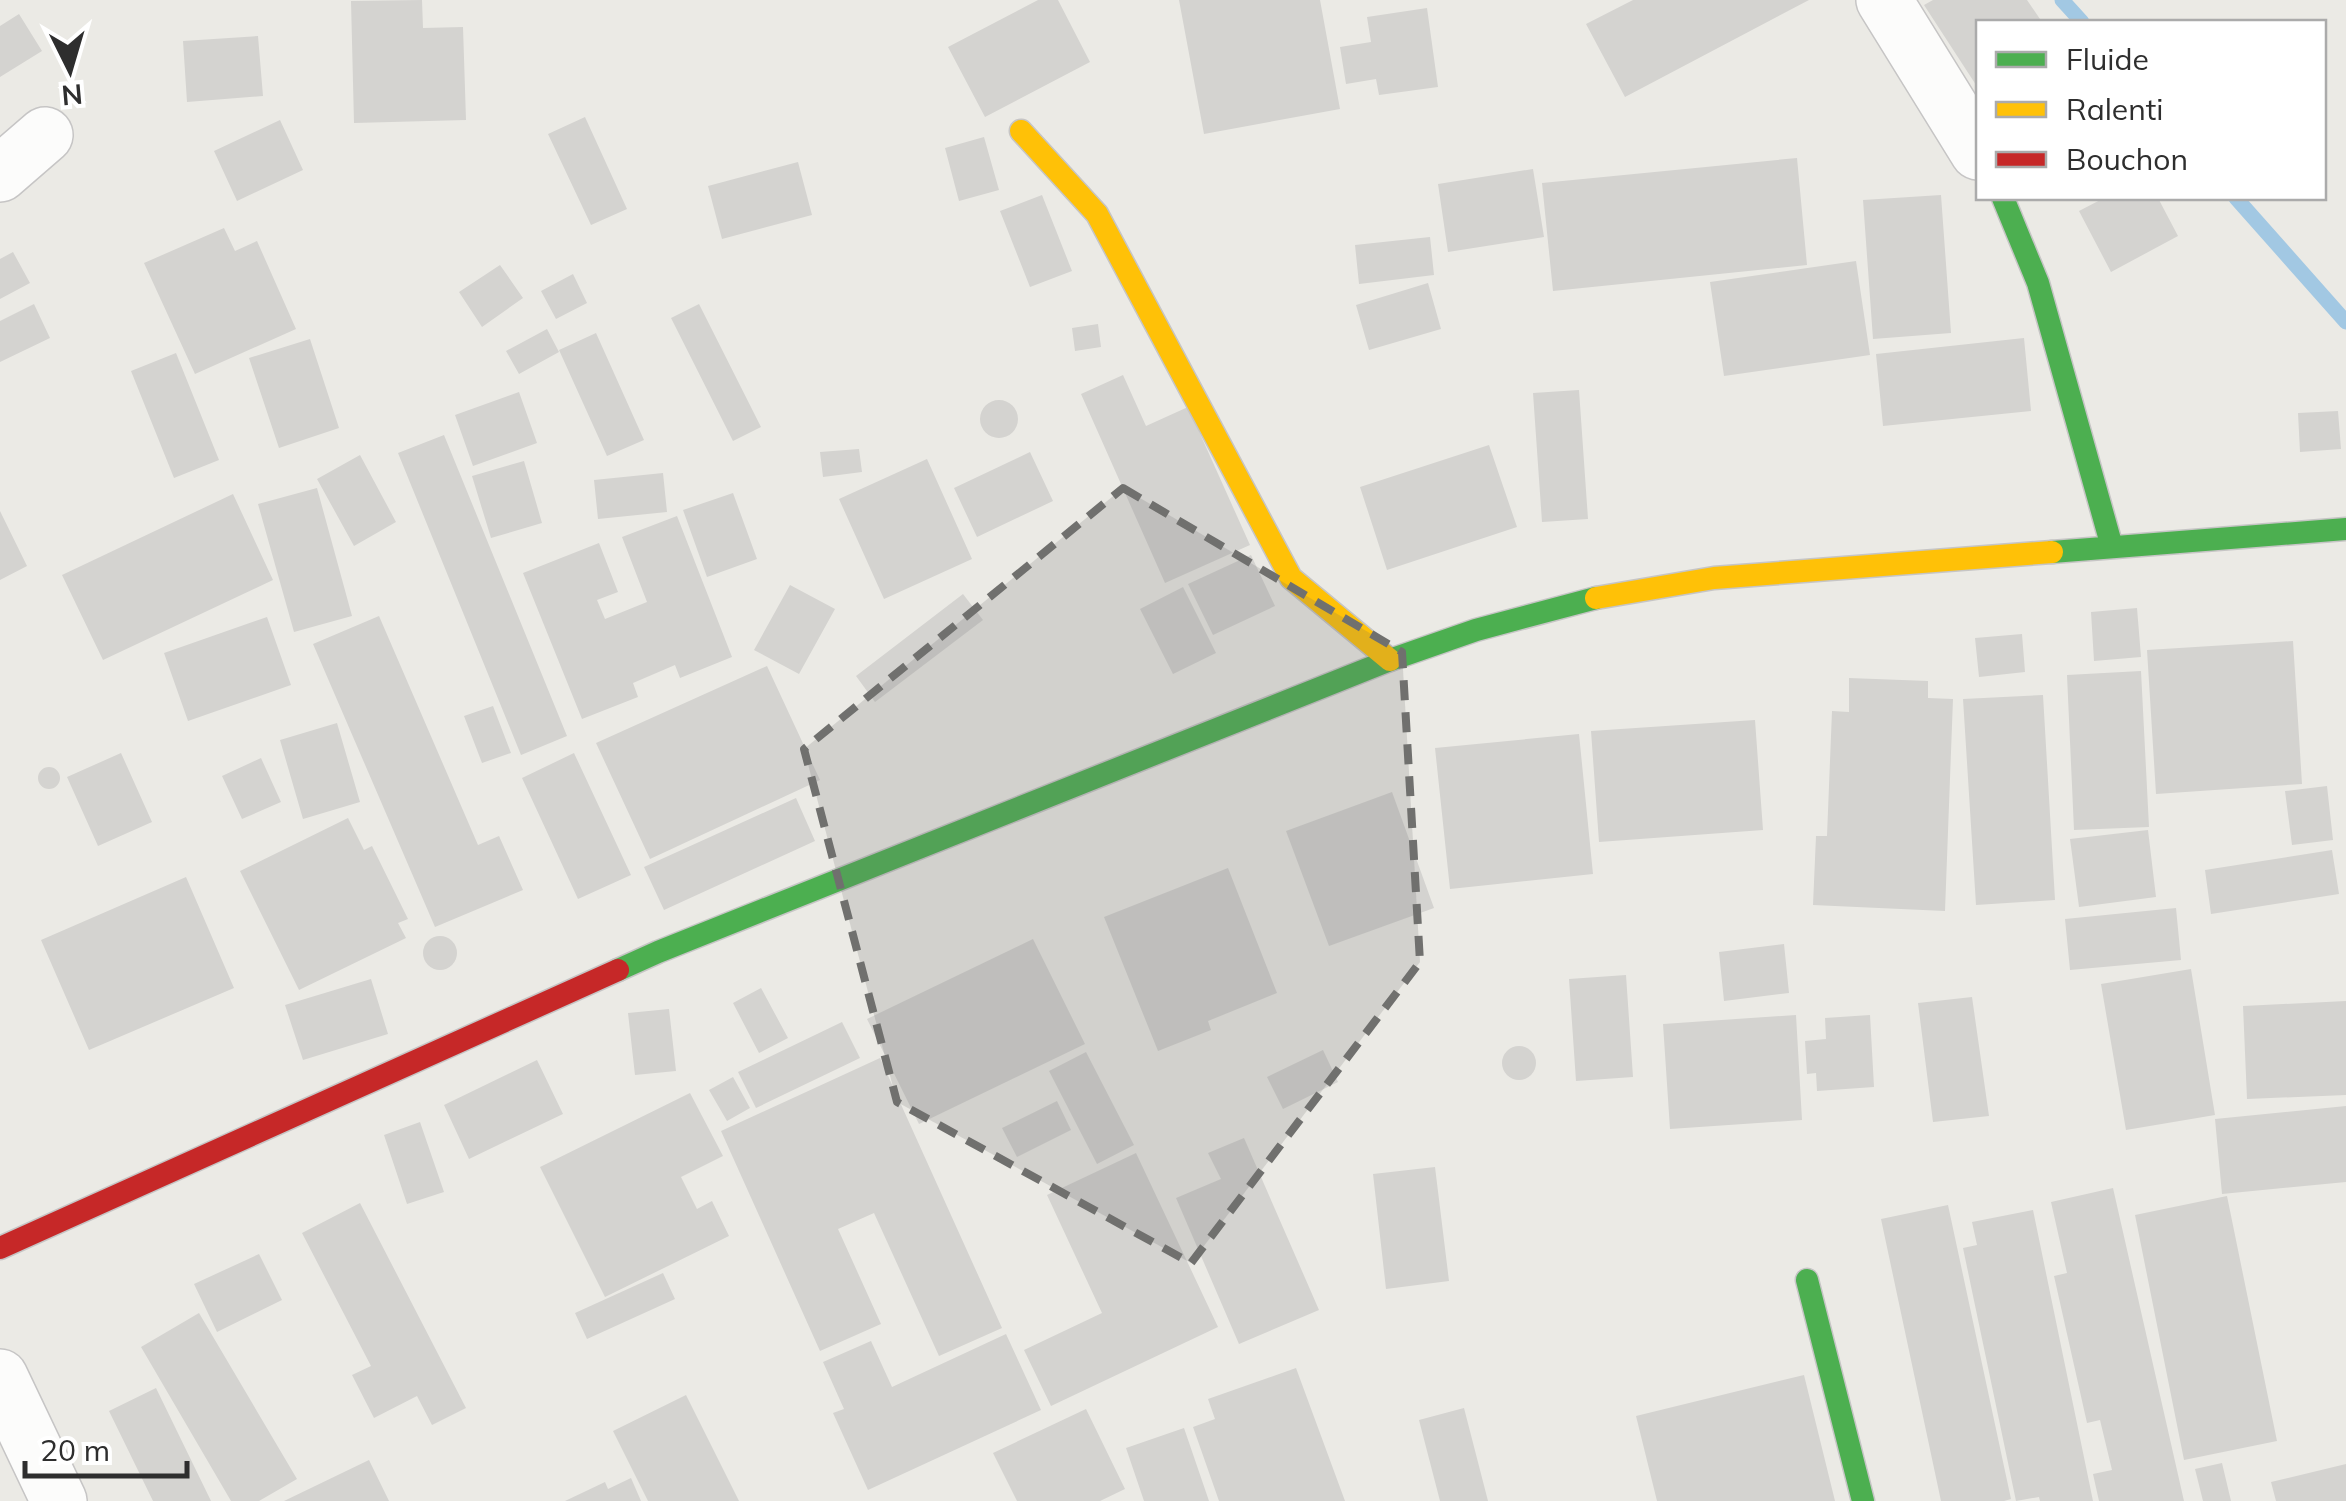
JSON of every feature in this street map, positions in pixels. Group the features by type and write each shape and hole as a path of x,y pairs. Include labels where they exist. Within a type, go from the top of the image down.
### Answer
{"street":[{"path":"1884,0 1976,149"},
{"path":"1022,131 1097,214 1291,578 1390,660"},
{"path":"0,174 45,135"},
{"path":"2005,200 2038,284 2112,547"},
{"path":"0,1248 658,952 1390,660 1476,630 1584,600 1714,578 2346,529"},
{"path":"1807,1280 1862,1501"},
{"path":"0,1377 59,1501"}],"highlighted area":[{"path":"1123,488 1402,652 1420,962 1191,1263 897,1102 804,749"}],"building":[{"path":"422,0 423,28 463,27 466,120 354,123 351,1"},
{"path":"1038,0 1058,0 1090,62 985,117 948,47"},
{"path":"1179,0 1320,0 1340,109 1204,134"},
{"path":"1633,0 1809,0 1625,97 1586,24"},
{"path":"1933,0 2027,0 2041,20 1976,20 1976,85 1924,5"},
{"path":"1427,8 1438,87 1379,95 1376,79 1346,84 1340,47 1371,42 1367,17"},
{"path":"19,14 42,51 0,77 0,26"},
{"path":"258,36 263,96 187,102 183,41"},
{"path":"585,117 627,209 591,225 548,134"},
{"path":"280,120 303,170 237,201 214,151"},
{"path":"984,137 999,190 959,201 945,148"},
{"path":"1797,158 1807,265 1553,291 1542,183"},
{"path":"798,162 812,215 722,239 708,186"},
{"path":"1533,169 1544,237 1448,252 1438,184"},
{"path":"1042,195 1072,271 1030,287 1000,211"},
{"path":"1941,195 1951,333 1873,339 1863,200"},
{"path":"2100,200 2159,200 2178,236 2111,272 2079,211"},
{"path":"224,228 235,251 257,241 296,329 195,374 144,263"},
{"path":"1430,237 1434,275 1359,284 1355,245"},
{"path":"13,252 30,283 0,299 0,259"},
{"path":"1856,261 1870,355 1724,376 1710,282"},
{"path":"500,265 523,298 482,327 459,292"},
{"path":"573,274 587,303 556,319 541,291"},
{"path":"1428,283 1441,329 1369,350 1356,305"},
{"path":"34,304 50,338 0,362 0,321"},
{"path":"699,304 761,427 733,441 671,318"},
{"path":"1098,324 1101,347 1075,351 1072,328"},
{"path":"547,329 559,352 519,374 506,351"},
{"path":"596,333 644,440 607,456 559,350"},
{"path":"2024,338 2031,411 1883,426 1876,354"},
{"path":"310,339 339,428 279,448 249,358"},
{"path":"176,353 219,460 174,478 131,371"},
{"path":"1123,375 1146,426 1188,407 1250,545 1165,583 1081,394"},
{"path":"1579,390 1588,519 1542,522 1533,393"},
{"path":"519,392 537,443 473,466 455,415"},
{"path":"999,400 1013,405 1018,419 1013,433 999,438 985,433 980,419 985,405"},
{"path":"2338,411 2341,449 2300,452 2298,413"},
{"path":"444,435 567,736 521,755 398,453"},
{"path":"1489,445 1517,527 1387,570 1360,487"},
{"path":"859,449 862,472 823,477 820,452"},
{"path":"1030,452 1053,501 977,537 954,488"},
{"path":"360,455 396,522 354,546 317,479"},
{"path":"927,459 972,559 884,599 839,499"},
{"path":"524,461 542,523 491,538 472,476"},
{"path":"663,473 667,512 598,519 594,480"},
{"path":"317,488 352,616 294,632 258,504"},
{"path":"733,493 757,559 707,577 683,510"},
{"path":"233,494 273,580 103,660 62,575"},
{"path":"0,511 27,566 0,580"},
{"path":"677,516 732,657 680,678 675,665 633,683 638,697 582,719 523,573 599,543 618,592 597,600 605,619 647,602 622,537"},
{"path":"1251,555 1275,606 1213,635 1188,584"},
{"path":"790,585 835,609 799,674 754,650"},
{"path":"1183,587 1216,653 1173,674 1140,609"},
{"path":"963,594 983,620 875,702 856,676"},
{"path":"2137,608 2141,657 2094,661 2091,612"},
{"path":"379,616 478,845 499,836 523,890 435,927 313,644"},
{"path":"267,617 291,685 188,721 164,653"},
{"path":"2022,634 2025,672 1979,677 1975,638"},
{"path":"2293,641 2302,784 2156,794 2147,650"},
{"path":"767,666 820,780 650,859 596,743"},
{"path":"2141,671 2149,827 2074,830 2067,675"},
{"path":"1849,678 1928,681 1928,698 1953,699 1945,911 1813,905 1816,836 1827,836 1832,711 1849,712"},
{"path":"2043,695 2055,900 1976,905 1963,699"},
{"path":"493,706 511,753 482,763 464,716"},
{"path":"1755,720 1763,830 1599,842 1591,731"},
{"path":"337,723 360,802 303,819 280,740"},
{"path":"1579,734 1593,874 1450,889 1435,748"},
{"path":"121,753 152,822 98,846 67,777"},
{"path":"574,753 631,875 578,899 522,778"},
{"path":"261,758 281,802 242,819 222,776"},
{"path":"49,767 57,770 57,786 49,789 41,786 38,778 41,770"},
{"path":"2327,786 2333,840 2292,845 2285,791"},
{"path":"1392,792 1434,908 1329,946 1286,831"},
{"path":"796,798 815,841 664,910 644,867"},
{"path":"348,818 364,850 372,846 408,919 398,923 406,938 299,990 240,871"},
{"path":"2148,830 2156,897 2079,907 2070,839"},
{"path":"2332,850 2339,894 2211,914 2205,870"},
{"path":"1228,868 1277,993 1208,1021 1211,1030 1158,1051 1104,917"},
{"path":"186,877 234,988 89,1050 41,940"},
{"path":"2176,908 2181,960 2070,970 2065,919"},
{"path":"440,936 452,941 457,953 452,965 440,970 428,965 423,953 428,941"},
{"path":"1033,939 1085,1044 919,1124 867,1019"},
{"path":"1784,944 1789,993 1724,1001 1719,952"},
{"path":"2191,969 2215,1115 2126,1130 2101,984"},
{"path":"1626,975 1633,1077 1576,1081 1569,979"},
{"path":"371,979 388,1034 303,1060 285,1005"},
{"path":"761,988 788,1038 759,1053 733,1003"},
{"path":"1972,997 1989,1116 1933,1122 1918,1003"},
{"path":"2346,1001 2346,1095 2247,1099 2243,1006"},
{"path":"669,1009 676,1071 635,1075 628,1013"},
{"path":"1796,1015 1802,1120 1670,1129 1663,1024"},
{"path":"1870,1015 1874,1087 1817,1091 1816,1073 1807,1074 1805,1041 1826,1039 1825,1018"},
{"path":"842,1022 860,1058 756,1108 738,1072"},
{"path":"1519,1046 1531,1051 1536,1063 1531,1075 1519,1080 1507,1075 1502,1063 1507,1051"},
{"path":"1323,1050 1338,1082 1283,1109 1267,1077"},
{"path":"1086,1052 1134,1145 1097,1164 1049,1071"},
{"path":"880,1058 1002,1328 939,1356 874,1213 838,1229 881,1324 820,1351 721,1131"},
{"path":"537,1060 563,1114 469,1159 444,1105"},
{"path":"733,1077 750,1108 727,1121 709,1090"},
{"path":"690,1093 723,1156 681,1177 697,1209 712,1201 729,1236 605,1297 540,1167"},
{"path":"1057,1101 1071,1130 1017,1157 1002,1128"},
{"path":"2346,1106 2346,1182 2222,1194 2215,1119"},
{"path":"420,1122 444,1192 407,1204 384,1135"},
{"path":"1244,1138 1319,1310 1239,1344 1176,1198 1221,1179 1208,1153"},
{"path":"1136,1153 1218,1327 1051,1406 1024,1350 1102,1313 1047,1195"},
{"path":"1435,1167 1449,1281 1386,1289 1373,1174"},
{"path":"2113,1188 2184,1501 2099,1501 2093,1474 2112,1470 2100,1420 2087,1423 2054,1276 2067,1273 2051,1202"},
{"path":"2227,1196 2277,1441 2184,1460 2135,1215"},
{"path":"360,1203 466,1408 432,1425 417,1396 374,1418 352,1375 371,1366 302,1233"},
{"path":"1948,1205 2011,1499 2004,1501 1941,1501 1881,1219"},
{"path":"2033,1210 2093,1501 2040,1501 2039,1497 2016,1501 1963,1248 1977,1245 1972,1222"},
{"path":"259,1254 282,1300 217,1332 194,1284"},
{"path":"663,1273 675,1299 587,1339 575,1313"},
{"path":"199,1313 297,1479 259,1501 231,1501 141,1347"},
{"path":"1006,1334 1041,1410 868,1490 833,1413 844,1409 823,1362 871,1341 892,1387"},
{"path":"1296,1368 1345,1501 1219,1501 1193,1427 1215,1419 1208,1399"},
{"path":"1804,1375 1835,1501 1657,1501 1636,1416"},
{"path":"156,1388 211,1501 153,1501 109,1411"},
{"path":"686,1395 739,1501 648,1501 613,1431"},
{"path":"1464,1408 1488,1501 1440,1501 1419,1420"},
{"path":"1086,1409 1125,1489 1100,1501 1017,1501 993,1453"},
{"path":"1184,1428 1209,1501 1144,1501 1126,1448"},
{"path":"369,1460 389,1501 284,1501"},
{"path":"2222,1463 2231,1501 2203,1501 2195,1469"},
{"path":"2346,1464 2346,1501 2276,1501 2271,1482"},
{"path":"631,1478 641,1501 565,1501 605,1482 608,1489"}],"waterway":[{"path":"2062,0 2080,20"},
{"path":"2238,200 2346,322"}],"traffic: fast":[{"path":"2004,200 2038,283 2112,547"},
{"path":"2052,552 2346,529"},
{"path":"618,970 1390,660 1476,630 1596,598"},
{"path":"1807,1280 1863,1501"}],"traffic: slow":[{"path":"1021,131 1097,214 1291,578 1390,660"},
{"path":"1596,598 1714,578 2052,552"}],"traffic: jam":[{"path":"0,1248 618,970"}]}
